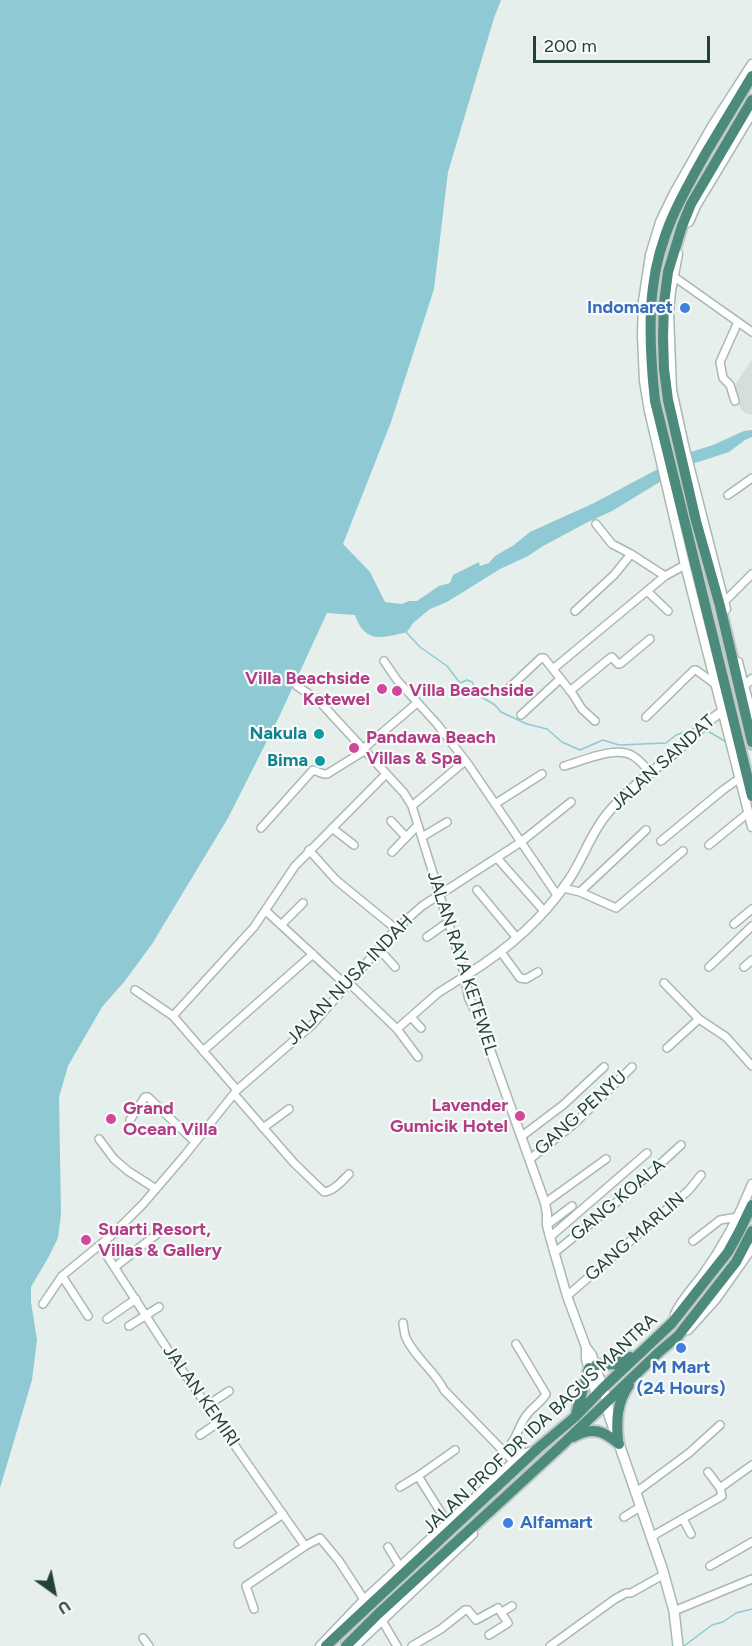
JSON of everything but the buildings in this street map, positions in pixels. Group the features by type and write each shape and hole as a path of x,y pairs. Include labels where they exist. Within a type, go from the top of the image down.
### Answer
{"highway":[{"path":"752,76 716,128 681,195 658,261 647,335 663,454 670,484 684,524 687,552 737,753 752,796"},
{"path":"752,100 731,142 691,204 668,272 664,303 664,369 668,400 689,476 696,521 743,687 752,741"},
{"path":"684,524 690,514 696,521"},
{"name":"JALAN PROF DR IDA BAGUS MANTRA","path":"346,1646 499,1506 604,1404 656,1347 728,1252 752,1205"},
{"name":"JALAN PROF DR IDA BAGUS MANTRA","path":"326,1646 366,1603 575,1417 600,1392 656,1347 678,1336 736,1262 752,1231"},
{"path":"575,1417 592,1367 620,1363 656,1347"},
{"path":"618,1442 617,1414 622,1396 656,1347"},
{"path":"563,1444 581,1433 595,1431 608,1435 618,1442"}],"main road":[{"name":"JALAN RAYA KETEWEL","path":"600,1392 663,1575 674,1611 678,1646"}],"street":[{"path":"716,128 752,64"},
{"path":"681,446 670,369 669,313 680,244 731,142 752,113"},
{"path":"674,276 752,332"},
{"path":"735,401 723,377 720,362 738,322"},
{"path":"689,476 724,602 743,687 752,716"},
{"path":"729,495 752,477"},
{"path":"670,484 687,552 685,565 723,711 734,738"},
{"path":"596,524 612,544 665,576"},
{"path":"575,611 614,574 631,554"},
{"path":"553,669 665,576 685,565"},
{"path":"724,602 752,574"},
{"path":"647,591 668,611"},
{"path":"570,691 610,658 612,657 620,664 650,639"},
{"path":"507,690 541,658 544,658 582,709 594,721"},
{"path":"384,661 397,680 465,761 521,842 560,892 580,892 616,908 683,851"},
{"path":"646,717 694,670 717,685"},
{"path":"743,687 752,679"},
{"path":"521,715 560,680"},
{"name":"JALAN RAYA KETEWEL","path":"297,686 319,701 404,793 412,806 465,976 469,998 478,1016 545,1203 547,1225 554,1253 567,1296 586,1347 592,1355 592,1367 600,1392"},
{"path":"261,828 314,770 327,774 364,750 417,703"},
{"name":"JALAN SANDAT","path":"465,976 501,952 517,938 560,892 575,871 607,813 636,784 709,720 723,711"},
{"path":"564,766 619,752 631,754 651,772"},
{"path":"737,753 740,778 752,827"},
{"path":"412,806 465,761"},
{"path":"173,1016 254,927 295,866 309,850 386,774"},
{"path":"495,804 542,774"},
{"path":"661,841 740,778"},
{"name":"JALAN NUSA INDAH","path":"43,1304 62,1276 120,1227 156,1189 236,1092 313,1024 396,929 422,906 521,842 571,802"},
{"path":"709,845 748,813"},
{"path":"391,821 406,837"},
{"path":"422,837 447,822"},
{"path":"392,852 418,825"},
{"path":"332,828 354,845"},
{"path":"580,892 646,830"},
{"path":"309,850 336,880 396,929"},
{"path":"497,858 544,910"},
{"path":"477,890 517,938"},
{"path":"281,925 303,903"},
{"path":"734,924 752,909"},
{"path":"266,911 397,1029 418,1057"},
{"path":"427,937 448,922"},
{"path":"709,967 752,926"},
{"path":"379,949 395,967"},
{"path":"501,952 520,978 526,979 538,972"},
{"path":"203,1051 313,954"},
{"path":"744,967 752,960"},
{"path":"397,1029 438,993 465,976"},
{"path":"664,983 699,1019 726,1037 752,1066"},
{"path":"135,990 173,1016 236,1092 262,1128 317,1186 324,1192 332,1190 349,1174"},
{"path":"411,1017 421,1028"},
{"path":"667,1048 699,1019"},
{"path":"522,1136 563,1105 604,1066"},
{"name":"GANG PENYU","path":"530,1159 575,1123 632,1067"},
{"path":"130,1120 147,1096 195,1142"},
{"path":"262,1128 289,1109"},
{"path":"99,1139 114,1159 156,1189"},
{"name":"GANG KOALA","path":"554,1253 634,1188 681,1145"},
{"path":"550,1237 647,1153"},
{"path":"545,1203 606,1159"},
{"name":"GANG MARLIN","path":"567,1296 689,1190 701,1175"},
{"path":"672,1323 679,1305 726,1240 752,1185"},
{"path":"547,1225 572,1206"},
{"path":"693,1241 720,1220 738,1217"},
{"path":"115,1267 157,1234"},
{"name":"JALAN KEMIRI","path":"100,1245 168,1350 305,1546"},
{"path":"678,1336 689,1329 716,1299 752,1248"},
{"path":"62,1276 88,1316"},
{"path":"107,1319 136,1299"},
{"path":"129,1326 159,1307"},
{"path":"403,1323 407,1340 444,1390 514,1462"},
{"path":"516,1344 546,1394 527,1414 513,1442 522,1454"},
{"path":"208,1405 229,1391"},
{"path":"200,1435 219,1422"},
{"path":"635,1493 668,1469 720,1425"},
{"path":"320,1646 400,1567 522,1454 537,1449"},
{"path":"400,1487 455,1450"},
{"path":"720,1488 752,1465"},
{"path":"651,1537 722,1496 720,1488 708,1472"},
{"path":"418,1476 448,1524"},
{"path":"624,1517 640,1507"},
{"path":"238,1544 283,1514"},
{"path":"683,1519 691,1534"},
{"path":"254,1609 246,1586 305,1546 321,1538 366,1603"},
{"path":"710,1566 752,1542"},
{"path":"388,1547 400,1567"},
{"path":"550,1646 615,1599 663,1575"},
{"path":"674,1611 752,1579"},
{"path":"502,1612 512,1605"},
{"path":"412,1646 441,1629 465,1610 468,1610 475,1620 498,1608 507,1623 489,1635"},
{"path":"356,1646 380,1617 397,1646"},
{"path":"143,1638 149,1646"}],"shaded area":[{"path":"752,359 752,415 740,408 735,385"}],"water":[{"path":"0,0 501,0 448,172 434,289 391,422 343,544 370,572 385,602 402,604 417,601 439,586 450,583 453,575 479,562 480,566 489,563 495,556 530,532 594,503 688,453 744,431 752,430 752,437 729,452 686,466 612,511 500,569 447,602 430,609 413,623 407,632 375,637 364,631 355,615 327,613 279,717 228,818 152,944 102,1007 68,1066 59,1097 61,1214 58,1238 31,1287 37,1340 32,1380 0,1488"}],"waterway":[{"path":"406,632 420,647 447,666 460,683 467,680 472,682 480,696 495,705 501,712 527,724 547,729 562,742 580,750 603,740 619,745 666,743 676,735 696,728"},
{"path":"706,730 728,743"},
{"path":"744,747 752,750"},
{"path":"684,1646 712,1625 723,1622 736,1613 752,1609"}],"place":[{"name":"Indomaret","path":"685,308"},
{"name":"Villa Beachside Ketewel","path":"382,689"},
{"name":"Villa Beachside","path":"397,691"},
{"name":"Nakula","path":"319,734"},
{"name":"Pandawa Beach Villas & Spa","path":"354,748"},
{"name":"Bima","path":"320,761"},
{"name":"Lavender Gumicik Hotel","path":"520,1116"},
{"name":"Grand Ocean Villa","path":"111,1119"},
{"name":"Suarti Resort, Villas & Gallery","path":"86,1240"},
{"name":"M Mart (24 Hours)","path":"681,1348"},
{"name":"Alfamart","path":"508,1523"}]}
